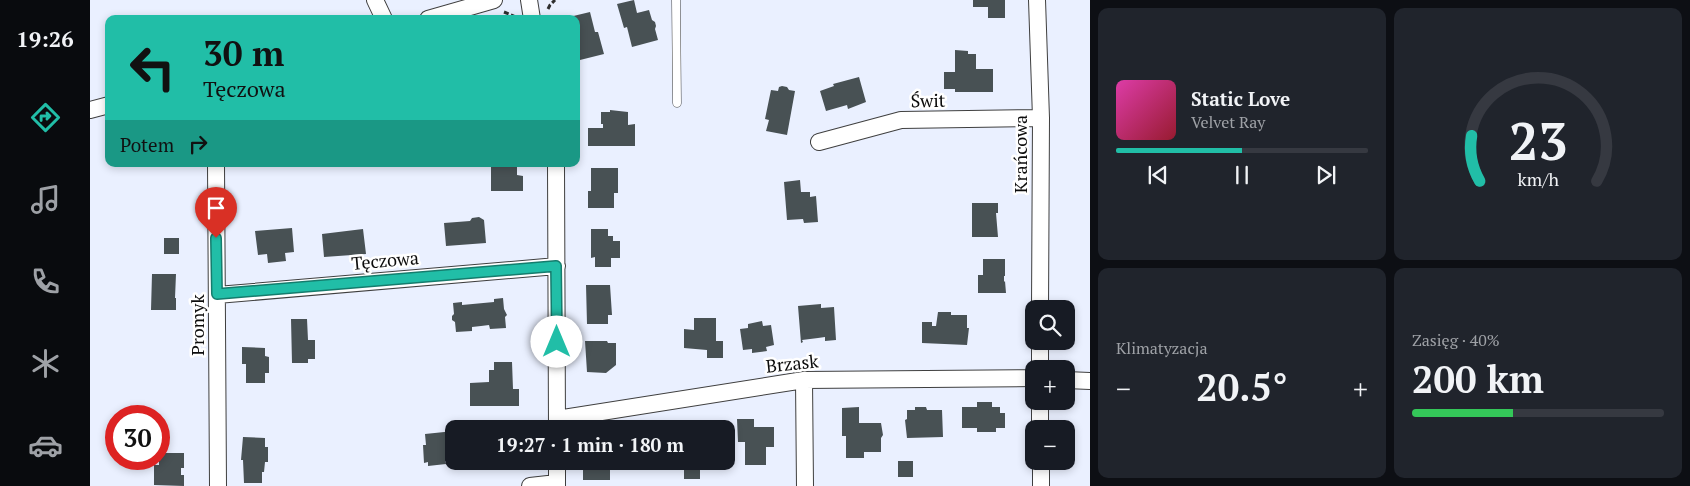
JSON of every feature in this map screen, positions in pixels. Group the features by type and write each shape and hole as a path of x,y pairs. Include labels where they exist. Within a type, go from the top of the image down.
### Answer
{"street":[{"path":"375,0 382,15"},
{"path":"442,15 494,0"},
{"path":"529,0 531,15"},
{"name":"Krańcowa","path":"1037,0 1040,118 1040,300"},
{"path":"90,110 105,106"},
{"name":"Świt","path":"819,142 901,120 1040,118"},
{"name":"Promyk","path":"216,167 218,486"},
{"path":"556,167 557,420"},
{"name":"Tęczowa","path":"217,294 556,266"},
{"name":"Brzask","path":"579,420 804,380 1025,378"},
{"path":"804,380 804,486"},
{"path":"1075,381 1090,382"},
{"path":"530,486 557,484 557,470"},
{"path":"1040,470 1041,486"}],"lane":[{"path":"676,0 677,102"}],"building":[{"path":"634,0 637,13 649,10 652,20 655,22 658,40 632,47 627,27 624,28 617,4"},
{"path":"973,0 1005,0 1005,18 988,18 988,7 973,7"},
{"path":"590,12 595,32 598,32 604,54 580,60 580,15 578,15"},
{"path":"955,50 976,54 976,69 993,69 993,92 955,92 955,89 944,89 944,72 955,72"},
{"path":"859,77 866,102 848,109 847,105 826,111 820,91 834,86 833,84"},
{"path":"782,86 795,91 787,135 766,131 769,120 765,119 771,90 778,91 779,87"},
{"path":"610,110 628,112 628,125 635,124 635,146 588,146 588,128 603,128 601,112 610,112"},
{"path":"491,167 517,167 517,175 523,176 523,191 491,191"},
{"path":"591,168 618,168 618,193 614,193 614,208 588,208 588,191 591,191"},
{"path":"800,180 801,192 810,192 810,197 816,196 818,222 804,223 803,219 787,220 784,182"},
{"path":"972,203 998,203 998,213 996,213 998,237 972,237"},
{"path":"479,217 484,220 486,243 446,246 444,223 470,221 472,218"},
{"path":"292,228 294,252 285,253 286,261 268,263 267,254 258,255 255,231"},
{"path":"363,229 366,254 324,257 322,234"},
{"path":"591,229 608,229 608,236 613,236 613,241 620,241 620,258 611,258 611,267 595,267 595,257 591,258"},
{"path":"164,238 179,238 179,254 164,254"},
{"path":"983,259 1005,259 1004,282 1006,293 978,293 978,275 983,275"},
{"path":"152,274 176,274 176,310 151,310"},
{"path":"586,285 610,285 612,315 608,315 608,324 587,324"},
{"path":"503,298 504,309 507,315 505,317 506,328 490,329 489,325 472,327 472,331 456,332 455,322 452,320 454,314 453,303 462,302 462,305 494,302 494,299"},
{"path":"821,304 821,308 834,307 836,340 825,341 825,337 802,340 803,342 801,343 798,306"},
{"path":"938,312 951,312 951,315 967,315 967,328 969,328 967,345 922,343 922,322 932,322 932,326 936,326"},
{"path":"694,318 716,318 716,341 723,341 723,358 707,358 707,350 684,348 684,329 694,330"},
{"path":"291,319 307,319 308,340 315,340 315,359 308,359 308,363 292,363"},
{"path":"762,321 763,326 771,325 774,345 766,347 767,351 752,353 752,349 743,350 740,329 748,328 748,324"},
{"path":"585,341 616,343 616,365 606,373 587,372"},
{"path":"242,347 265,348 265,356 269,357 269,373 265,373 265,383 246,383 246,364 242,364"},
{"path":"494,362 512,362 513,389 519,389 519,406 470,406 470,383 489,382 489,370 494,370"},
{"path":"977,402 992,402 992,407 1000,407 1000,413 1005,413 1005,428 996,428 996,432 977,432 977,428 962,428 962,407 977,407"},
{"path":"859,407 859,423 881,423 883,435 881,438 881,452 864,452 864,458 846,458 846,436 842,436 842,408"},
{"path":"915,407 926,407 927,410 942,410 943,437 907,438 905,420 907,419 907,410 915,410"},
{"path":"737,419 754,419 754,427 774,427 774,447 766,447 766,465 745,465 745,442 738,442"},
{"path":"445,432 445,464 428,466 428,462 424,463 423,445 426,445 425,434"},
{"path":"243,437 265,438 265,447 268,447 268,462 265,462 264,472 262,472 262,483 244,483 243,460 241,460"},
{"path":"170,453 184,453 184,468 181,468 181,475 184,475 184,486 154,485 154,470 170,470"},
{"path":"898,461 913,461 913,477 898,477"},
{"path":"583,470 610,470 610,480 583,480"},
{"path":"684,470 700,470 700,479 684,479"}],"route":[{"path":"216,238 217,294 556,266 557,342"}]}
